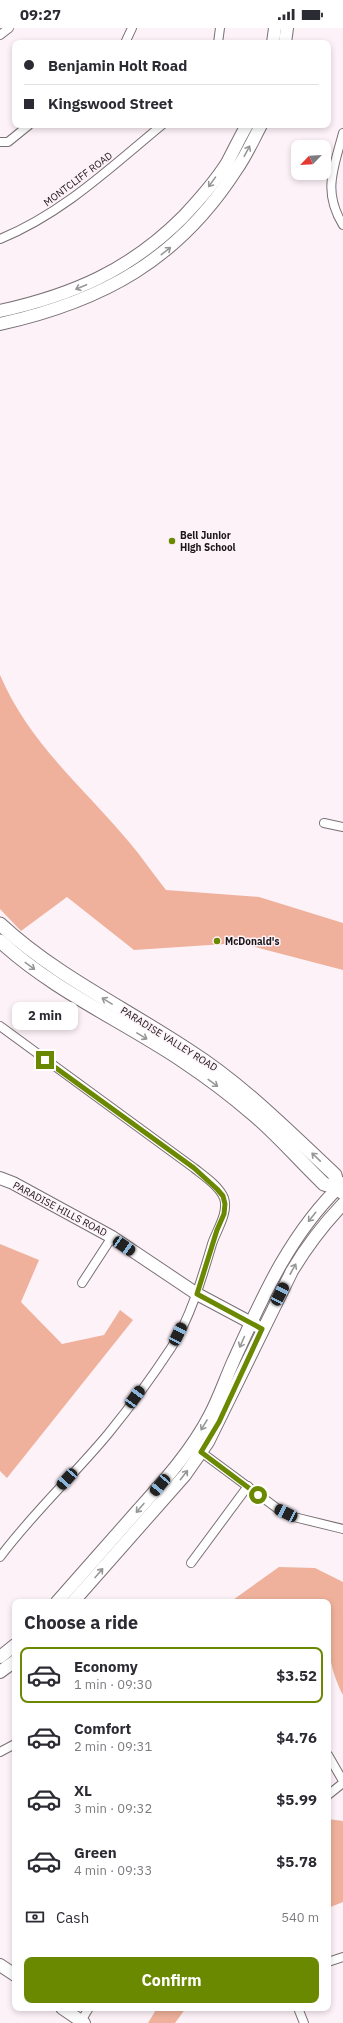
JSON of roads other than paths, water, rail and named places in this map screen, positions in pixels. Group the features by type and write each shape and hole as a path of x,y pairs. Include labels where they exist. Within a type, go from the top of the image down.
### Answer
{"main road":[{"path":"273,40 275,28"},
{"path":"285,40 287,28"},
{"path":"0,311 46,300 76,289 116,271 162,238 201,198 226,163 245,128"},
{"path":"0,324 50,312 80,301 122,282 170,248 210,206 237,170 259,128"},
{"path":"122,282 122,276 140,263 143,252"},
{"name":"PARADISE VALLEY ROAD","path":"0,924 18,941 74,981 188,1050 223,1074 262,1105 335,1175 341,1188"},
{"name":"PARADISE VALLEY ROAD","path":"0,942 30,966 68,992 182,1060 216,1084 253,1114 324,1184 341,1188"},
{"name":"PARADISE HILLS ROAD","path":"0,1178 20,1187 112,1237 197,1294 262,1329"},
{"path":"76,1599 185,1475 251,1323 279,1266 297,1236 313,1214 341,1188"},
{"path":"60,1599 156,1489 196,1449 219,1422 262,1329 306,1247 321,1227 343,1204"},
{"path":"0,1657 12,1647"},
{"path":"0,1672 12,1663"},
{"path":"0,1965 12,1973"},
{"path":"66,2011 82,2022"}],"street":[{"path":"0,35 9,28"},
{"path":"126,40 132,28"},
{"path":"218,40 220,28"},
{"path":"0,142 8,142 25,128"},
{"name":"MONTCLIFF ROAD","path":"0,239 30,225 66,203 158,128"},
{"path":"343,133 331,179 331,197 334,211 343,225"},
{"path":"324,824 343,827"},
{"path":"0,1026 194,1168 223,1196 225,1204 224,1214 217,1230 197,1294 172,1347 108,1434 16,1536 0,1557"},
{"path":"82,1283 112,1237"},
{"path":"196,1449 269,1503 294,1517 343,1529"},
{"path":"191,1563 248,1486"},
{"path":"0,1752 12,1746"},
{"path":"331,1760 343,1782 331,1792"},
{"path":"331,1961 343,1957"},
{"path":"82,2022 88,2011"},
{"path":"299,2011 304,2023"}],"place":[{"name":"Bell Junior High School","path":"172,541"},
{"name":"McDonald's","path":"217,941"}]}
